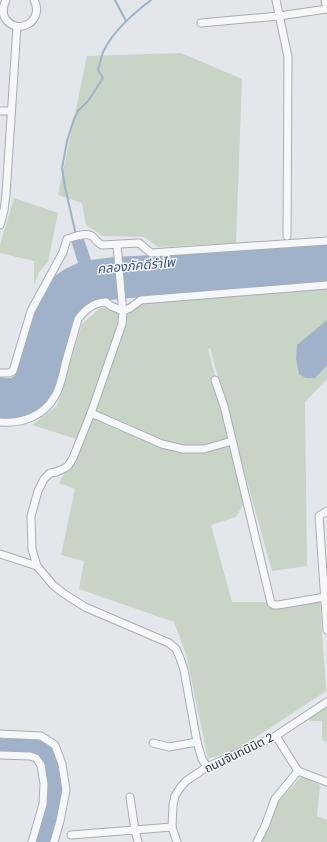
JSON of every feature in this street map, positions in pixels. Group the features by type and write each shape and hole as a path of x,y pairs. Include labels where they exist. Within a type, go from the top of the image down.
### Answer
{"street":[{"path":"5,0 1,11 11,24 17,26 30,24 34,19 37,14 36,1"},
{"path":"276,0 288,56 287,236"},
{"path":"201,23 279,16 326,4"},
{"path":"0,225 6,194 17,26"},
{"path":"0,110 11,111"},
{"path":"0,373 9,373 13,371 31,311 63,252 66,240 86,234 93,237 99,244 118,248 139,243 151,253 327,241"},
{"path":"118,248 123,307 122,324 91,413 73,458 68,466 56,472 50,473 44,479 38,491 31,516 32,549 37,566 53,585 85,607 169,643 176,649 184,670 197,742 202,759 207,767"},
{"path":"0,422 17,423 33,417 48,406 55,396 59,385 78,319 83,312 97,303 104,302 111,306 130,308 141,300 327,285"},
{"path":"215,380 224,406 271,603 278,605 325,597"},
{"path":"91,413 162,444 183,449 204,449 232,441"},
{"path":"327,511 319,516 327,630"},
{"path":"0,554 37,566"},
{"name":"ถนนจันทนิมิต 2","path":"177,842 172,827 173,805 180,788 186,781 207,767 276,736 327,702"},
{"path":"0,734 40,736 54,745 62,764 66,790 54,842"},
{"path":"276,736 298,771 327,782"},
{"path":"153,743 169,747 197,742"},
{"path":"0,755 30,756 36,758 41,766 44,784 43,804 32,842"},
{"path":"257,842 265,826 275,799 298,771"},
{"path":"130,797 138,842"},
{"path":"71,835 172,827"}],"green space":[{"path":"181,53 242,79 236,243 158,247 144,237 103,236 86,225 82,203 58,195 87,56"},
{"path":"14,198 58,213 48,262 39,272 34,285 34,261 0,253 0,245"},
{"path":"327,288 327,379 305,402 307,566 272,571 210,348 208,349 247,498 236,517 211,525 232,602 320,602 326,691 235,751 208,759 186,654 174,622 79,589 84,561 61,555 75,489 59,483 83,441 32,425 57,406 82,324 100,308 129,304"},
{"path":"327,706 327,742 322,740 322,721 310,721 308,718"},
{"path":"302,776 320,785 317,816 327,820 327,842 258,842 272,808"}],"water":[{"name":"คลองภัคดีรำไพ","path":"79,238 80,240 84,239 91,260 270,246 327,245 327,281 97,301 86,306 78,315 55,390 43,408 26,418 0,420 0,377 10,378 15,375 33,311 52,278 65,269 78,263 71,240"},
{"path":"327,320 327,365 315,378 306,378 299,374 296,359 297,345"},
{"path":"0,738 32,738 48,745 54,751 57,760 63,797 50,842 36,842 47,801 47,781 42,760 35,754 31,753 0,752"}],"waterway":[{"path":"115,0 126,21"},
{"path":"76,235 62,168 67,141 74,119 78,111 88,101 103,78 98,70 107,44 124,23 151,0"}]}
